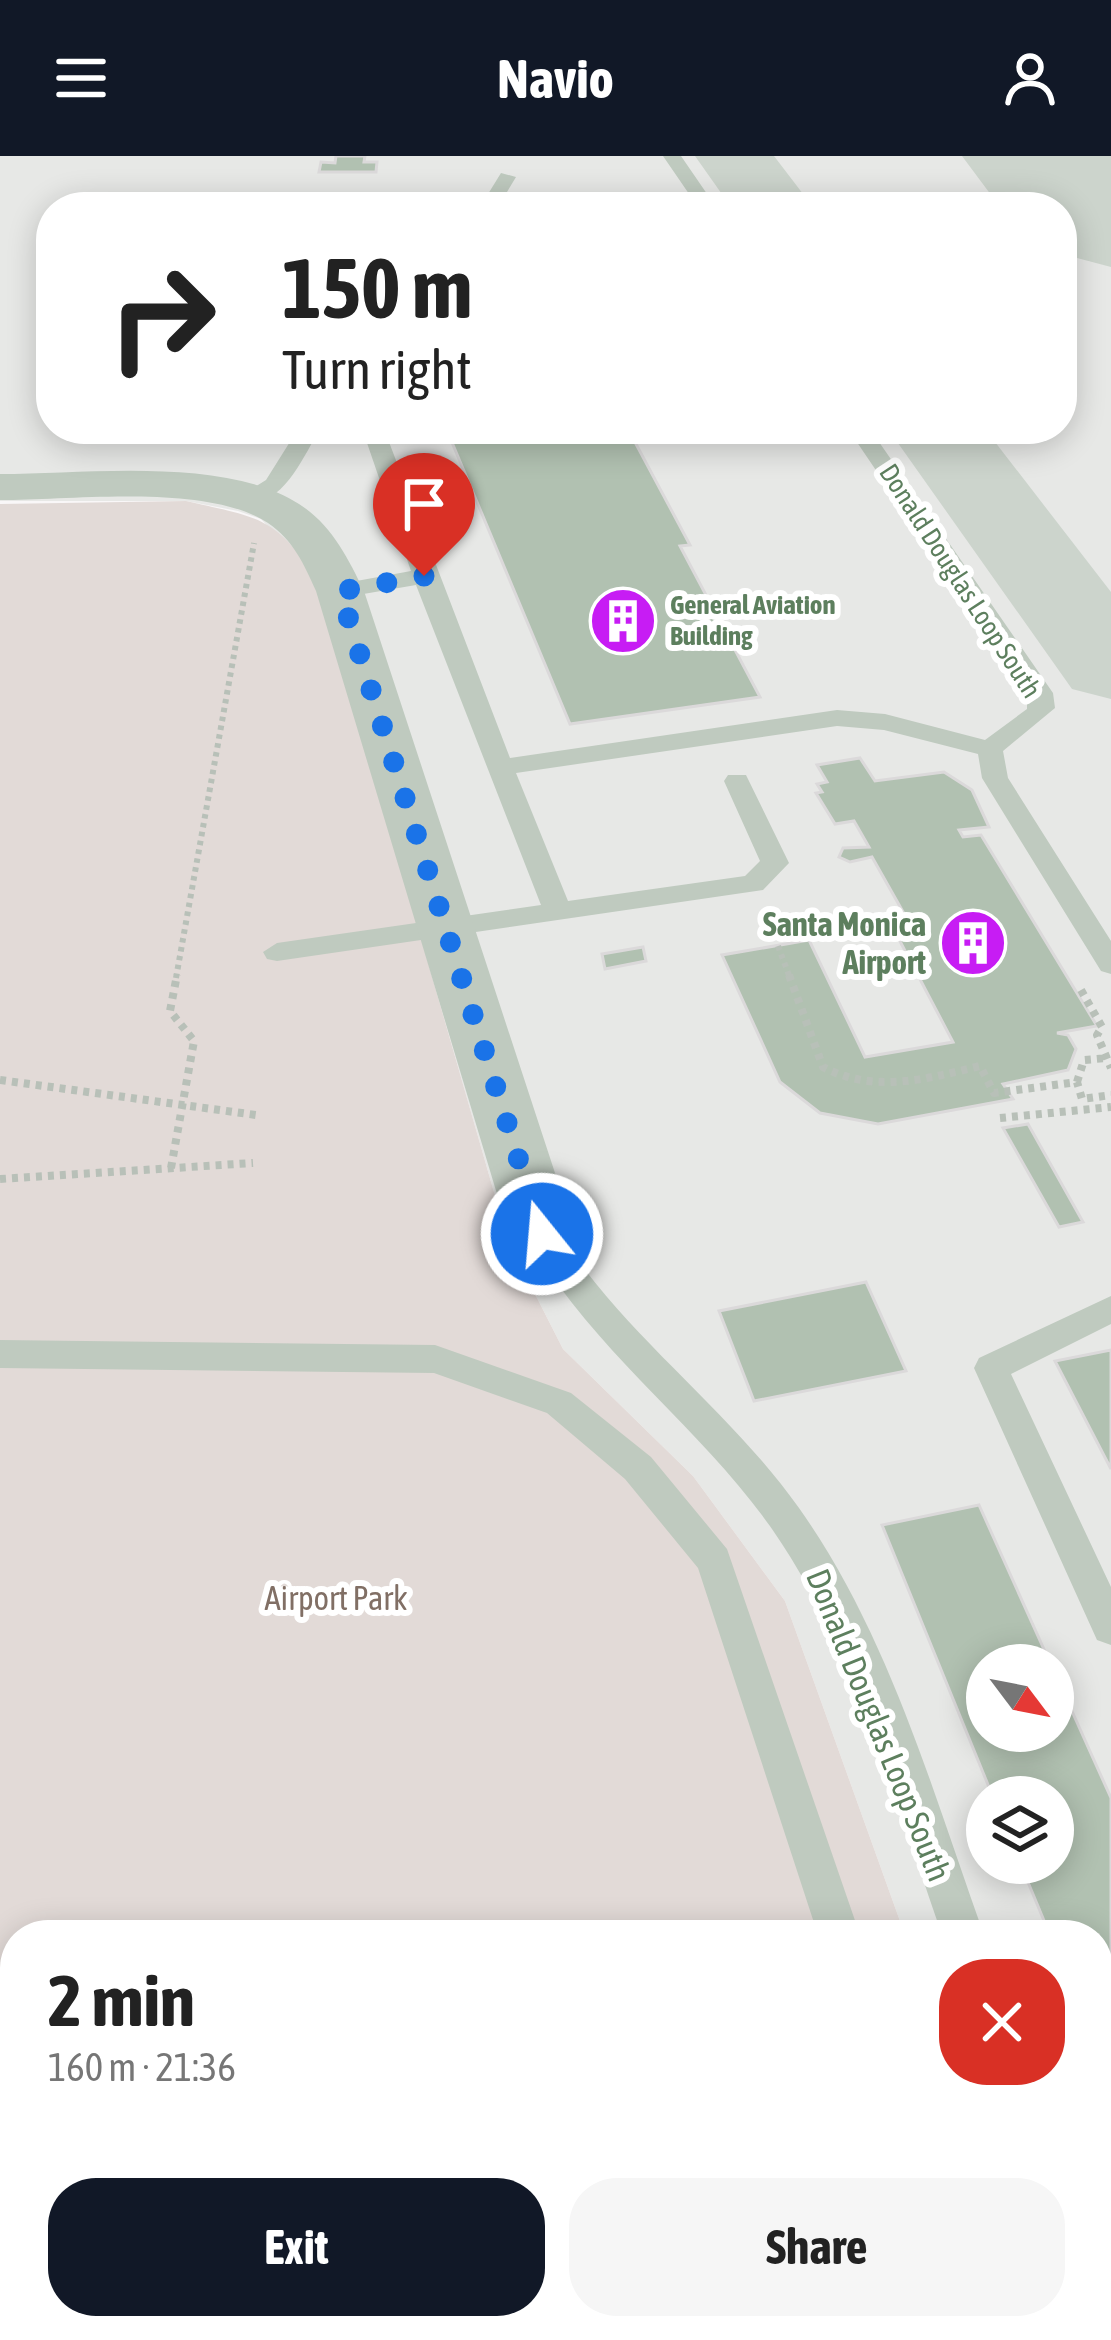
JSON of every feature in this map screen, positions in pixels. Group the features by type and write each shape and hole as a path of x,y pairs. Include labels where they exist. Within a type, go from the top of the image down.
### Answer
{"street":[{"name":"Donald Douglas Loop South","path":"0,487 201,487 256,512 298,521 317,542 340,591 450,928 542,1234"}],"lane":[{"path":"672,156 697,192"},
{"path":"498,192 507,177"},
{"path":"256,512 299,444"},
{"path":"378,444 424,576 558,912"},
{"name":"Donald Douglas Loop South","path":"869,444 1040,693 1042,708 1032,723 1005,734 990,749"},
{"path":"340,591 424,576"},
{"path":"502,767 837,718 884,722 990,749 995,778 1111,964"},
{"path":"278,952 753,884 775,863 737,781"},
{"name":"Donald Douglas Loop South","path":"542,1234 567,1280 602,1325 737,1456 825,1578 957,1920"},
{"path":"1111,1309 991,1368 1111,1628"},
{"path":"0,1354 435,1359 559,1403 638,1468 714,1560 833,1920"}],"path":[{"path":"171,1168 194,1041 170,1011 256,512"},
{"path":"778,946 824,1067 841,1078 864,1084 902,1083 980,1066 994,1093 1093,1076"},
{"path":"1111,1068 1106,1058 1084,1060 1077,1082 1082,1099 1111,1095"},
{"path":"0,1080 256,1114"},
{"path":"1000,1118 1111,1107"},
{"path":"0,1179 253,1163"}],"shaded area":[{"path":"0,156 1111,156 1111,1920 900,1920 785,1601 693,1476 563,1349 508,1241 319,583 261,519 186,501 0,501"}],"green space":[{"name":"Airport Park","path":"186,501 232,512 278,532 319,583 508,1241 563,1349 693,1476 785,1601 900,1920 0,1920 0,504"}],"building":[{"path":"336,156 365,156 364,162 377,162 376,172 319,172 321,162 335,163"},
{"name":"General Aviation Building","path":"453,444 636,444 690,545 680,546 760,697 570,724"},
{"name":"Santa Monica Airport","path":"860,758 875,781 944,772 972,790 989,827 959,830 963,837 981,835 1097,1026 1057,1033 1068,1035 1076,1049 1068,1070 1003,1084 1013,1099 878,1124 820,1113 780,1082 722,955 809,940 865,1057 953,1042 893,928 911,926 872,857 850,862 839,857 843,848 869,847 854,821 835,824 816,793 822,792 817,784 827,782 817,765"},
{"path":"643,947 646,961 605,969 602,954"},
{"path":"1028,1124 1083,1222 1059,1227 1003,1128"},
{"path":"866,1282 906,1371 754,1401 719,1311"},
{"path":"1111,1350 1111,1469 1055,1361"},
{"path":"979,1505 1042,1644 966,1644 966,1731 882,1525"},
{"path":"1074,1716 1111,1798 1111,1920 1044,1920 1029,1884 1074,1884 1074,1776 984,1776 975,1752 1074,1752"}],"taxiway":[{"path":"734,156 761,192"},
{"path":"947,444 1111,666"}],"runway":[{"path":"1061,156 1111,205"}],"place":[{"name":"General Aviation Building","path":"623,621"},
{"name":"Santa Monica Airport","path":"973,943"}],"route":[{"path":"424,576 340,591 450,928 542,1234"}]}
